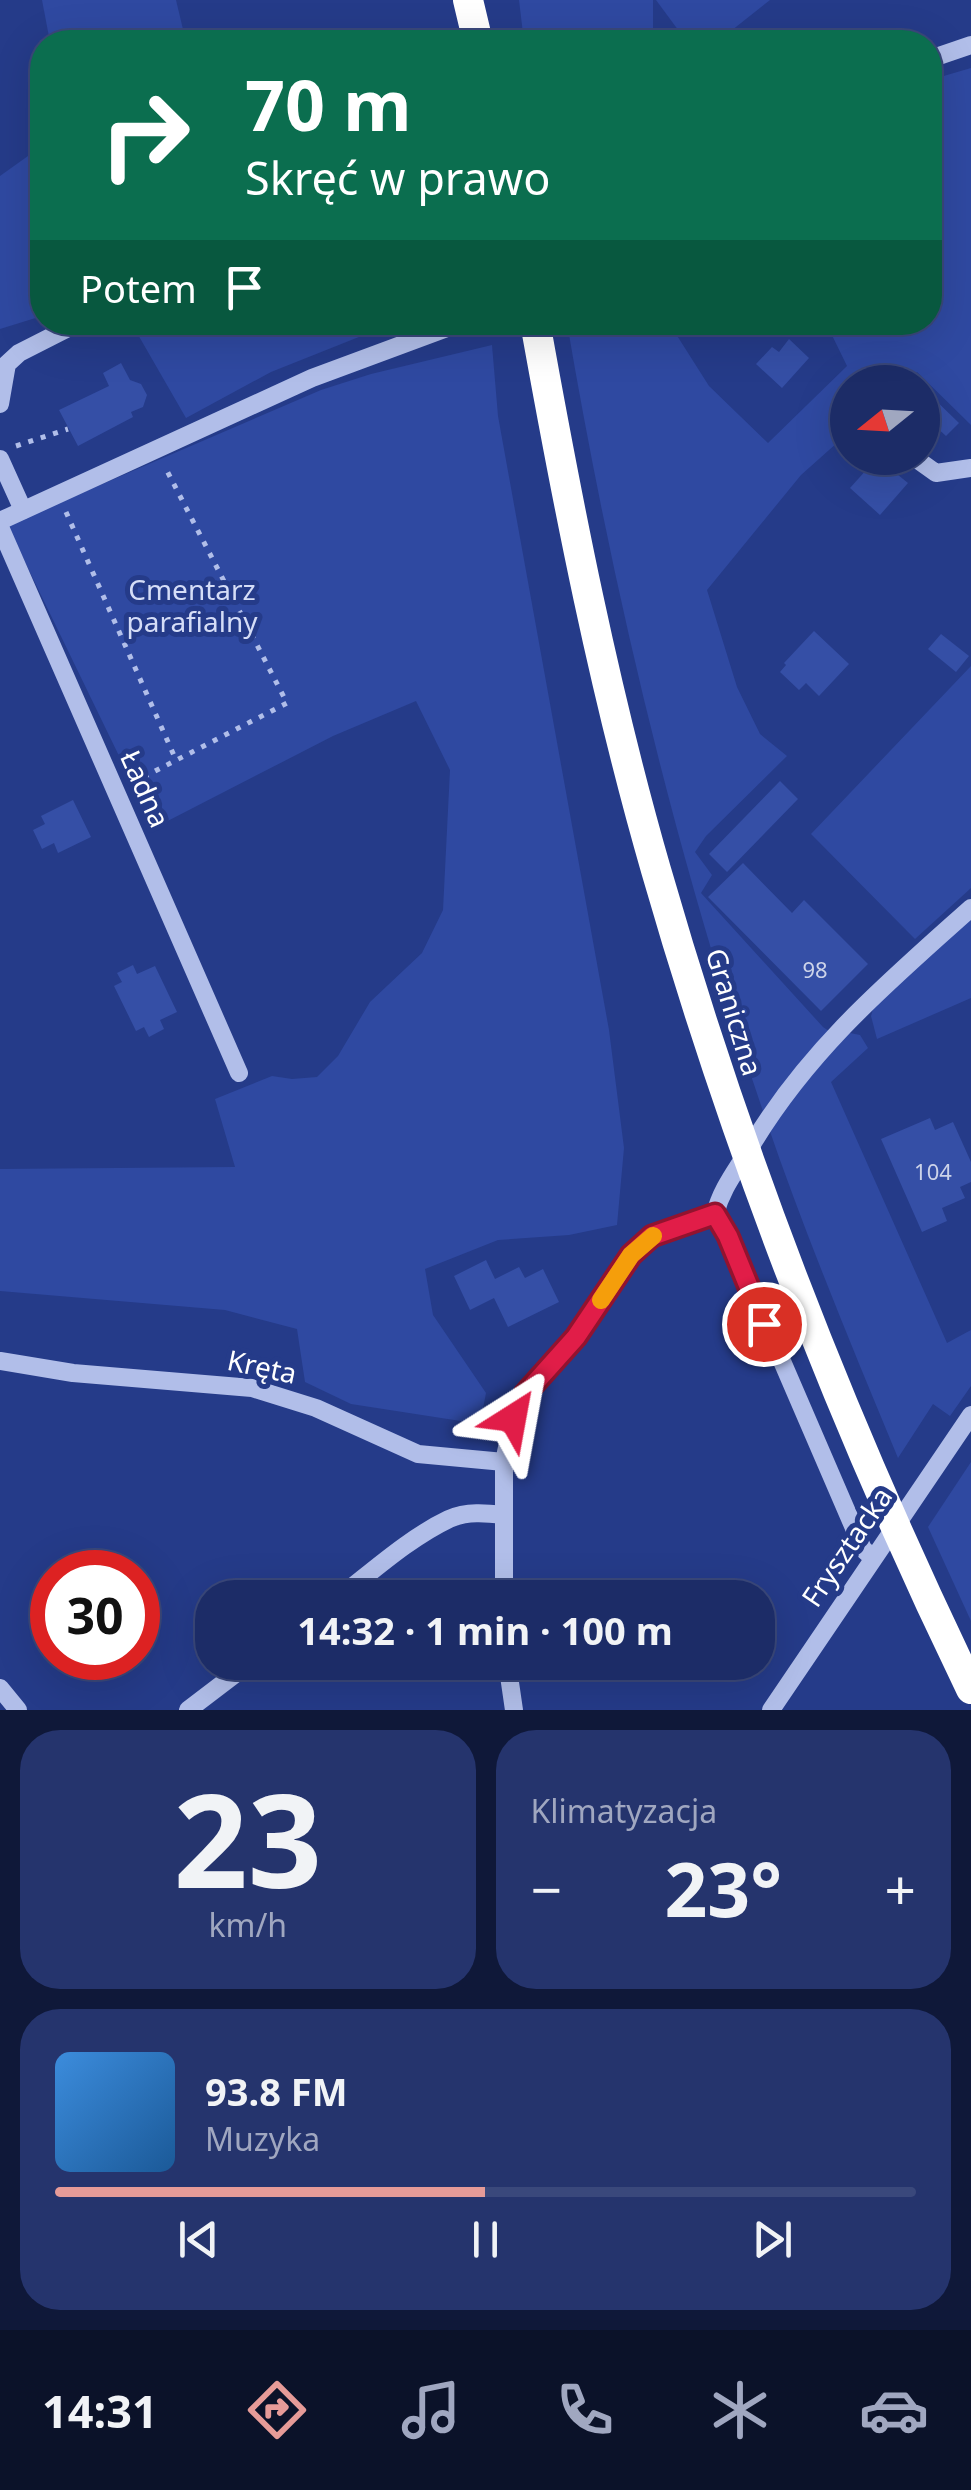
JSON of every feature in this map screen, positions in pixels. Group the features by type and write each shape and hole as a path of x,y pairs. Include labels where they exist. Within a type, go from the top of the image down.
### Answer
{"highway":[{"name":"Graniczna","path":"537,335 576,544 621,739 656,870 722,1082 774,1231 842,1404 971,1689"}],"street":[{"path":"942,55 971,45"},
{"path":"0,404 6,364 55,335"},
{"name":"Ładna","path":"239,1073 0,524 312,378 428,335"},
{"path":"0,459 23,510"},
{"path":"940,472 971,468"},
{"path":"873,1558 863,1549 728,1236 715,1214 722,1189 804,1068 856,1012 971,908"},
{"path":"504,1580 504,1462 513,1418 525,1394 576,1337 631,1255 652,1236 715,1214"},
{"name":"Kręta","path":"0,1361 73,1373 252,1388 316,1408 418,1454 504,1462"},
{"name":"Frysztacka","path":"771,1710 971,1415"},
{"path":"362,1580 451,1518 479,1512 504,1515"},
{"path":"188,1710 227,1680"},
{"path":"510,1680 514,1710"},
{"path":"0,1688 18,1710"}],"path":[{"path":"15,446 68,429"},
{"path":"130,784 287,704 162,460"},
{"path":"64,507 176,760"}],"green space":[{"path":"42,0 176,0 183,30 48,30"},
{"path":"519,0 653,0 653,30 523,30"},
{"path":"656,0 770,0 732,30 678,30"},
{"path":"971,68 971,425 940,395 940,365 847,365 832,335 942,335 942,76"},
{"path":"30,155 30,320 0,329 0,176"},
{"path":"138,335 364,335 271,372 186,418"},
{"path":"569,335 677,335 709,386 768,443 830,383 830,449 801,475 707,590 737,687 760,734 787,756 706,836 695,852 712,875 701,893 823,1027 839,1038 845,1032 860,1035 868,1048 831,1082 947,1343 971,1330 971,1386 950,1416 933,1404 898,1458 781,1163 704,924 627,626"},
{"name":"Cmentarz parafialny","path":"492,345 498,416 609,1030 624,1148 617,1225 569,1235 498,1240 425,1269 433,1315 486,1393 480,1424 351,1404 305,1382 297,1329 225,1310 0,1291 0,1169 235,1167 215,1099 272,1076 317,1077 338,1056 370,1002 422,953 443,910 450,770 416,701 333,736 154,828 7,525 321,390"},
{"path":"971,666 971,888 915,939 811,834"},
{"path":"971,914 971,998 877,1039 871,1016 875,1002"},
{"path":"971,1462 971,1621 928,1527"}],"building":[{"path":"789,339 809,358 782,388 756,364 772,347 779,352"},
{"path":"121,363 130,380 141,384 147,395 143,407 131,412 133,417 78,446 59,410 109,386 103,373"},
{"path":"940,405 959,423 946,436 940,430"},
{"path":"862,475 898,475 908,483 880,515 850,488"},
{"path":"814,631 849,664 819,696 806,683 799,690 780,672"},
{"path":"941,634 969,656 956,672 928,649"},
{"path":"780,781 798,799 727,872 709,854"},
{"path":"73,800 91,837 58,853 54,843 42,849 33,830 45,824 41,816"},
{"path":"743,863 792,913 804,900 868,964 821,1011 708,897"},
{"path":"133,965 137,974 155,966 177,1012 160,1020 164,1029 149,1037 144,1027 136,1031 114,986 122,982 117,973"},
{"path":"930,1118 935,1130 953,1122 971,1162 971,1182 960,1187 965,1198 942,1208 947,1221 922,1232 881,1139"},
{"path":"486,1260 495,1279 519,1267 525,1278 543,1269 559,1302 508,1327 494,1298 470,1310 454,1276"}],"slow traffic":[{"path":"601,1300 631,1255 653,1236"}],"route":[{"path":"513,1418 525,1394 576,1337 631,1255 652,1236 715,1214 764,1324"}]}
